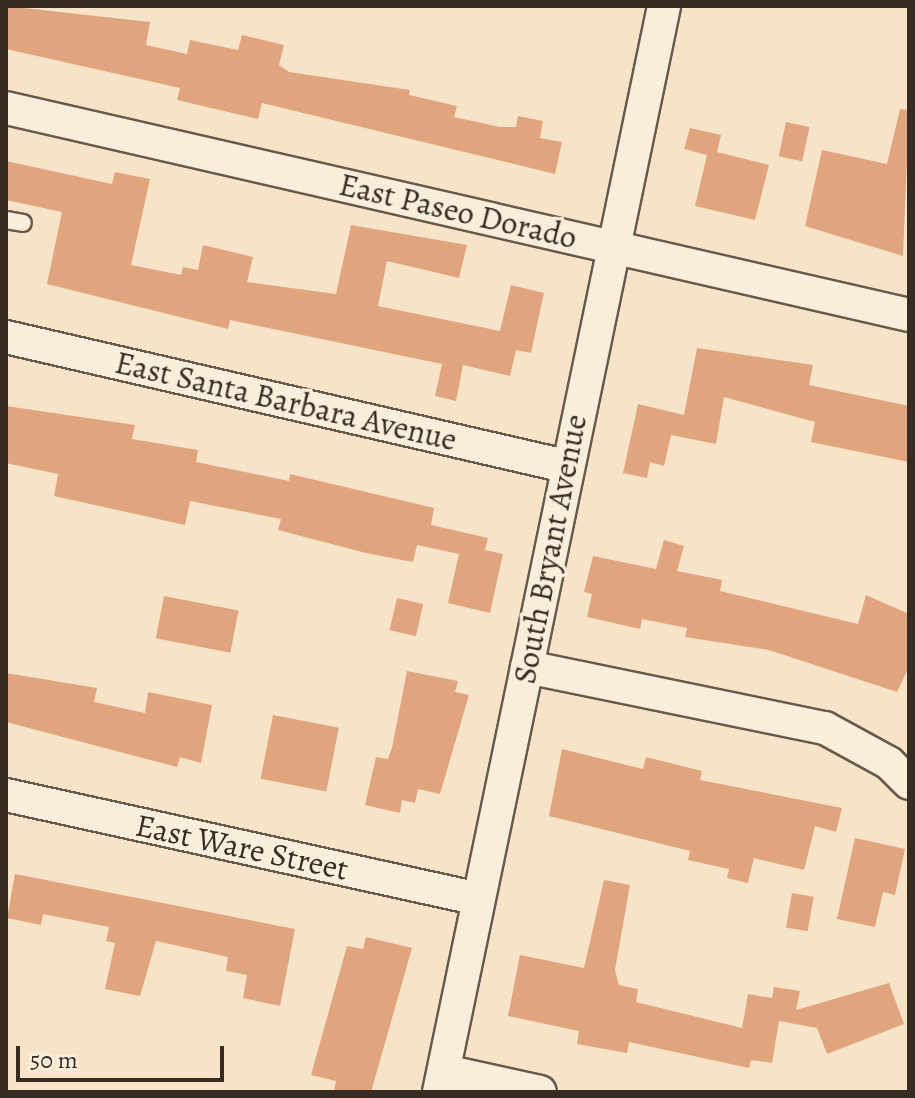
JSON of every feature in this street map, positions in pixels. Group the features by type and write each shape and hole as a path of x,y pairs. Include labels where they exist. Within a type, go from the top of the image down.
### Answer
{"street":[{"name":"South Bryant Avenue","path":"441,1081 527,667 565,466 664,6"},
{"name":"East Paseo Dorado","path":"6,108 909,315"},
{"name":"East Santa Barbara Avenue","path":"6,337 565,466"},
{"path":"527,667 825,728 889,763 909,783"},
{"name":"East Ware Street","path":"6,795 478,899"},
{"path":"441,1081 540,1092"}],"building":[{"path":"6,6 150,22 146,45 187,54 190,40 238,50 242,35 284,45 279,65 289,72 410,90 409,95 457,106 454,117 500,127 516,127 518,116 543,121 540,138 562,142 555,174 262,103 258,119 177,100 180,88 6,49"},
{"path":"900,109 909,110 903,256 805,226 822,150 887,164"},
{"path":"786,122 809,127 802,161 779,156"},
{"path":"690,128 721,135 717,152 769,165 755,220 695,206 707,155 684,149"},
{"path":"6,161 112,184 115,172 150,179 131,265 181,275 183,267 198,270 203,245 253,257 247,282 336,294 351,225 467,245 459,278 387,261 378,306 500,331 511,285 544,293 531,353 516,350 510,376 463,365 456,401 435,396 442,364 230,320 228,329 47,284 62,212 6,200"},
{"path":"697,348 813,365 809,385 909,406 909,462 811,442 815,422 724,397 716,444 671,435 664,466 650,462 647,478 623,473 638,404 684,415"},
{"path":"6,406 135,425 132,439 198,450 196,462 289,481 290,474 434,508 431,525 488,538 485,550 503,554 490,613 448,603 459,554 417,545 413,562 278,530 281,519 190,501 185,525 54,496 58,474 6,463"},
{"path":"664,540 684,546 677,571 722,580 720,591 858,624 866,595 909,614 909,667 897,692 769,650 685,637 687,628 642,619 640,629 587,617 592,594 584,592 593,556 656,569"},
{"path":"164,596 239,611 230,653 156,638"},
{"path":"397,598 423,604 416,636 390,630"},
{"path":"407,671 458,681 455,692 469,695 440,794 418,789 415,803 402,800 400,813 365,805 376,757 388,759 392,748"},
{"path":"6,673 97,688 94,702 145,713 148,692 212,705 201,763 180,757 177,767 6,722"},
{"path":"273,715 339,728 326,792 261,779"},
{"path":"562,749 643,769 646,757 702,771 700,780 842,808 836,832 815,826 804,870 754,858 748,883 727,878 729,869 688,860 690,851 549,816"},
{"path":"855,838 905,849 895,895 883,892 875,927 837,919"},
{"path":"15,874 295,929 280,1006 243,998 247,975 226,971 228,957 156,941 140,996 105,989 115,943 106,941 109,927 43,914 41,925 7,918"},
{"path":"604,880 630,885 615,970 619,985 638,989 636,1002 742,1028 748,994 772,998 774,987 800,991 796,1010 889,983 904,1024 827,1054 817,1028 779,1021 772,1063 751,1060 749,1068 629,1042 627,1053 577,1044 579,1031 508,1016 520,955 584,968"},
{"path":"792,893 814,897 808,931 786,927"},
{"path":"366,937 412,948 371,1092 334,1092 336,1081 311,1075 347,946 363,949"}]}
